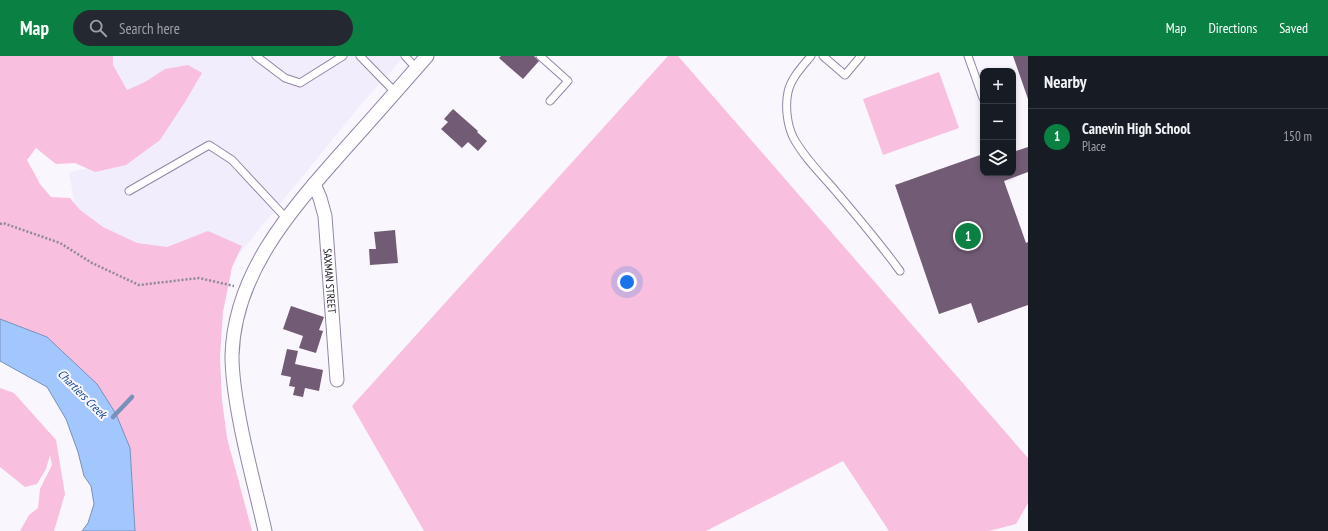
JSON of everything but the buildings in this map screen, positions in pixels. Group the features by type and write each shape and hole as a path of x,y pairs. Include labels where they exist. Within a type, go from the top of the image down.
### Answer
{"street":[{"path":"265,531 245,446 236,398 232,357 234,327 241,302 251,276 265,249 286,218 314,184 427,56"},
{"name":"SAXMAN STREET","path":"314,184 325,216 337,380"}],"lane":[{"path":"256,56 285,78 300,83 344,56"},
{"path":"360,56 395,92"},
{"path":"406,56 416,68"},
{"path":"540,56 568,80 550,101"},
{"path":"811,56 792,82 788,92 788,122 793,137 810,161 878,241 900,271"},
{"path":"823,56 844,75 861,56"},
{"path":"968,56 980,90"},
{"path":"129,191 209,145 232,160 286,218"}],"path":[{"path":"0,224 4,224 60,244 92,263 139,285 199,278 246,289"}],"shaded area":[{"path":"0,56 113,56 113,65 127,90 145,82 165,69 188,65 202,73 160,140 126,165 95,172 75,163 56,164 36,148 27,160 40,184 51,197 70,198 80,210 103,227 137,243 167,247 208,231 242,246 232,267 223,312 220,357 222,400 227,438 252,531 135,531 130,448 47,337 0,319"},
{"path":"97,56 405,56 364,101 240,253 164,262 79,229 69,172 127,161 121,103"},
{"path":"668,56 678,56 1028,458 1028,503 1016,524 989,531 889,531 843,461 706,531 424,531 352,406"},
{"path":"939,72 959,128 883,155 863,99"},
{"path":"0,388 14,393 56,440 65,494 54,531 20,531 29,515 38,508 40,489 52,465 50,455 46,469 37,484 25,487 0,467"}],"water":[{"name":"Chartiers Creek","path":"0,319 47,337 97,384 116,414 130,448 135,531 82,531 88,523 94,504 91,486 84,476 78,452 66,419 47,387 0,361"}],"waterway":[{"path":"113,417 132,397"}],"place":[{"name":"Canevin High School","path":"968,236"}]}
